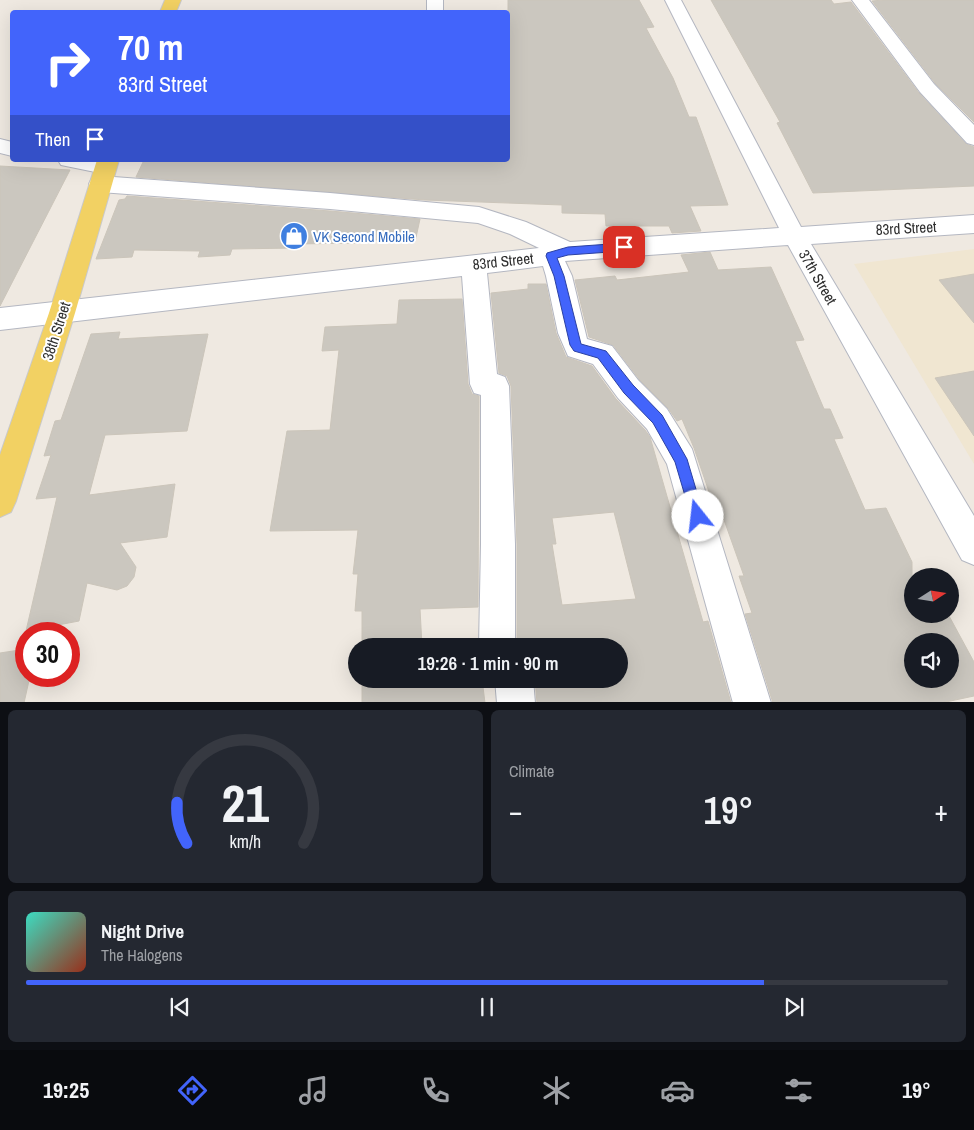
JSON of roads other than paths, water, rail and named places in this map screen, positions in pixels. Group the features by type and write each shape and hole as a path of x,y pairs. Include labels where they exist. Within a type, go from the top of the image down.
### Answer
{"main road":[{"name":"38th Street","path":"0,501 62,313 104,170"}],"street":[{"name":"37th Street","path":"673,0 794,235 974,548"},
{"path":"860,0 927,88 974,138"},
{"path":"76,162 104,170 339,202 479,215 518,228 559,254 559,276 571,332 578,348 602,354 628,389 657,419 681,459 752,702"},
{"name":"83rd Street","path":"0,318 62,313 559,254 794,235 974,224"},
{"path":"474,264 484,384 495,386 498,544 497,638"},
{"path":"515,688 516,702"}],"place":[{"name":"VK Second Mobile","path":"294,236"}]}
